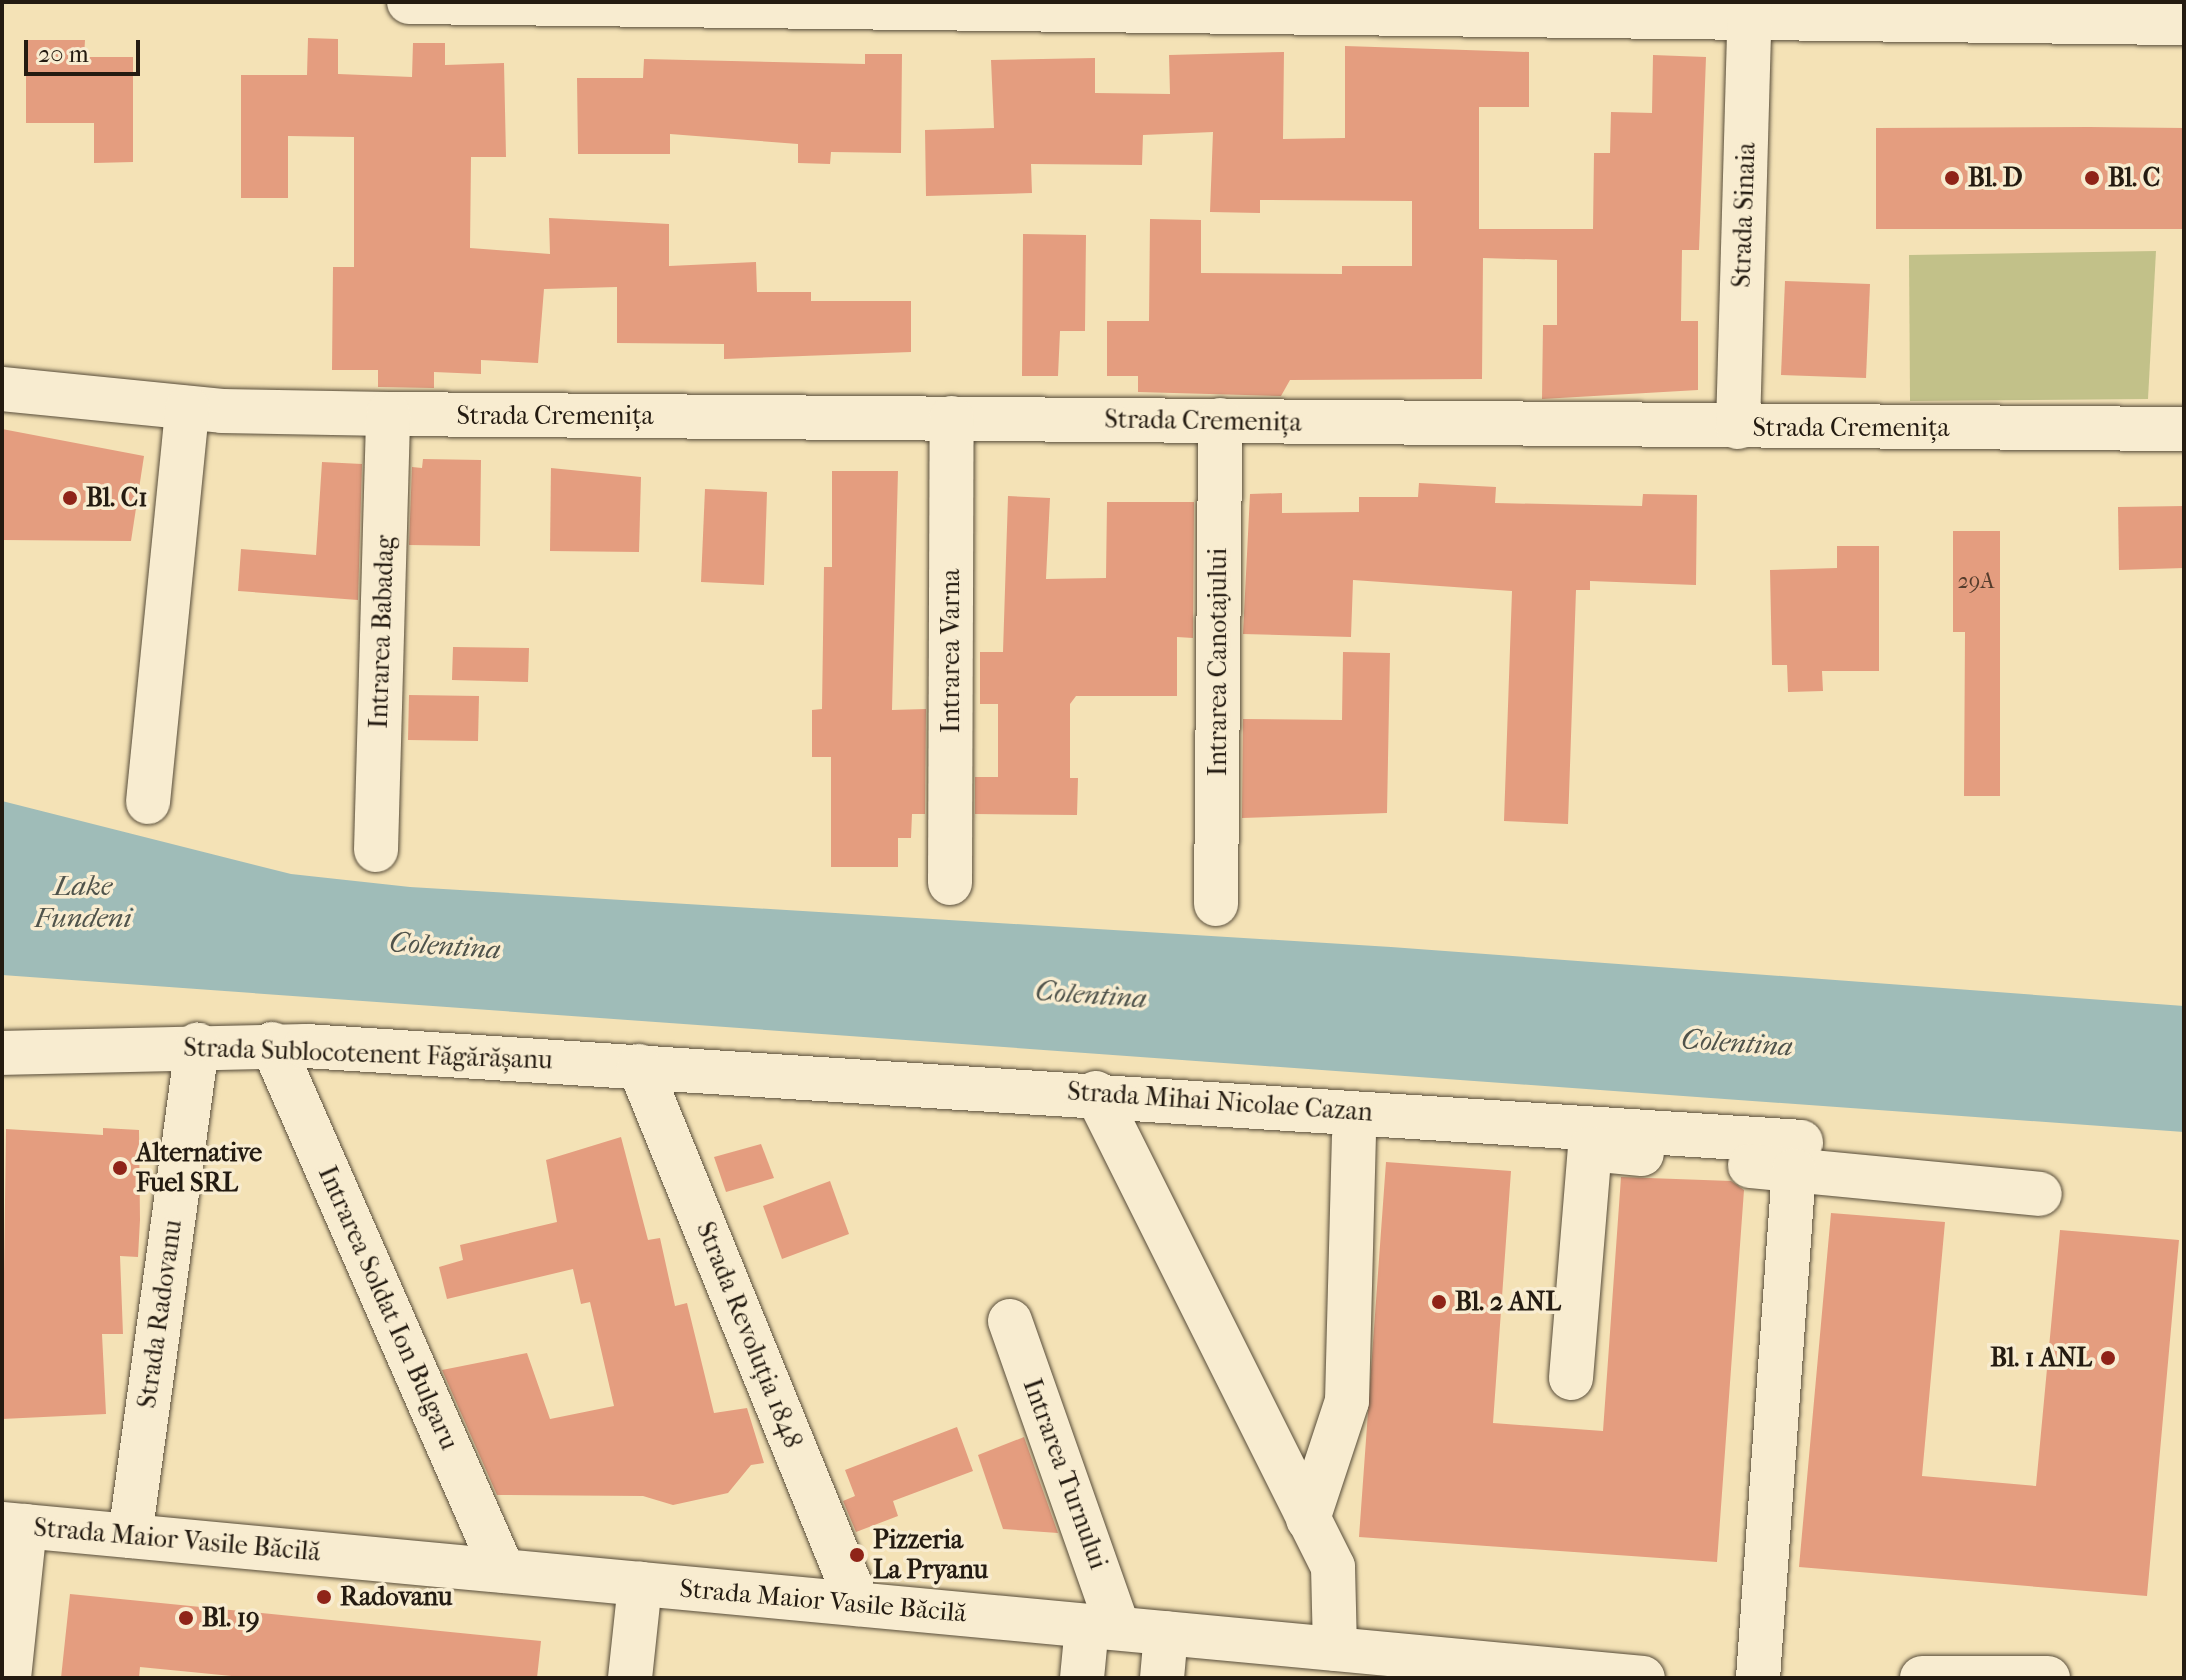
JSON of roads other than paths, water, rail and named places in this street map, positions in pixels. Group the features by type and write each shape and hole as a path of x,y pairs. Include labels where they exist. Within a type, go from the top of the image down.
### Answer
{"street":[{"path":"409,2 1750,11 2184,23"},
{"name":"Strada Sinaia","path":"1738,427 1750,11"},
{"name":"Strada Cremenița","path":"2,389 204,410 388,414 2184,429"},
{"path":"148,802 204,410"},
{"name":"Intrarea Babadag","path":"376,850 388,414"},
{"name":"Intrarea Varna","path":"950,883 952,418"},
{"name":"Intrarea Canotajului","path":"1216,904 1220,420"},
{"name":"Strada Sublocotenent Făgărășanu","path":"2,1053 272,1044 639,1066"},
{"name":"Intrarea Soldat Ion Bulgaru","path":"272,1044 503,1571"},
{"name":"Strada Radovanu","path":"130,1536 197,1045"},
{"name":"Strada Mihai Nicolae Cazan","path":"639,1066 1096,1093 1798,1156"},
{"name":"Strada Revoluția 1848","path":"639,1066 858,1604"},
{"path":"1096,1093 1333,1567 1335,1649"},
{"path":"1308,1519 1347,1401 1354,1137"},
{"path":"1571,1378 1590,1149 1798,1156 2040,1194"},
{"path":"1758,1678 1798,1156"},
{"name":"Intrarea Turnului","path":"1010,1321 1102,1627"},
{"path":"9,1678 14,1525"},
{"name":"Strada Maior Vasile Băcilă","path":"14,1525 1643,1678"},
{"path":"630,1678 640,1584"},
{"path":"1082,1678 1102,1627"},
{"path":"1162,1678 1166,1633"},
{"path":"1922,1678 2048,1678"}],"water":[{"name":"Lake Fundeni","path":"2,801 291,874 410,887 1391,947 2184,1006 2184,1132 2,975"}],"place":[{"name":"Bl. D","path":"1952,178"},
{"name":"Bl. C","path":"2092,178"},
{"name":"Bl. C1","path":"70,498"},
{"name":"Alternative Fuel SRL","path":"120,1168"},
{"name":"Bl. 2 ANL","path":"1439,1302"},
{"name":"Bl. 1 ANL","path":"2108,1358"},
{"name":"Pizzeria La Pryanu","path":"857,1555"},
{"name":"Radovanu","path":"324,1597"},
{"name":"Bl. 19","path":"186,1618"}],"water label":[{"name":"Colentina","path":"445,946"},
{"name":"Colentina","path":"1091,995"},
{"name":"Colentina","path":"1737,1043"}]}
